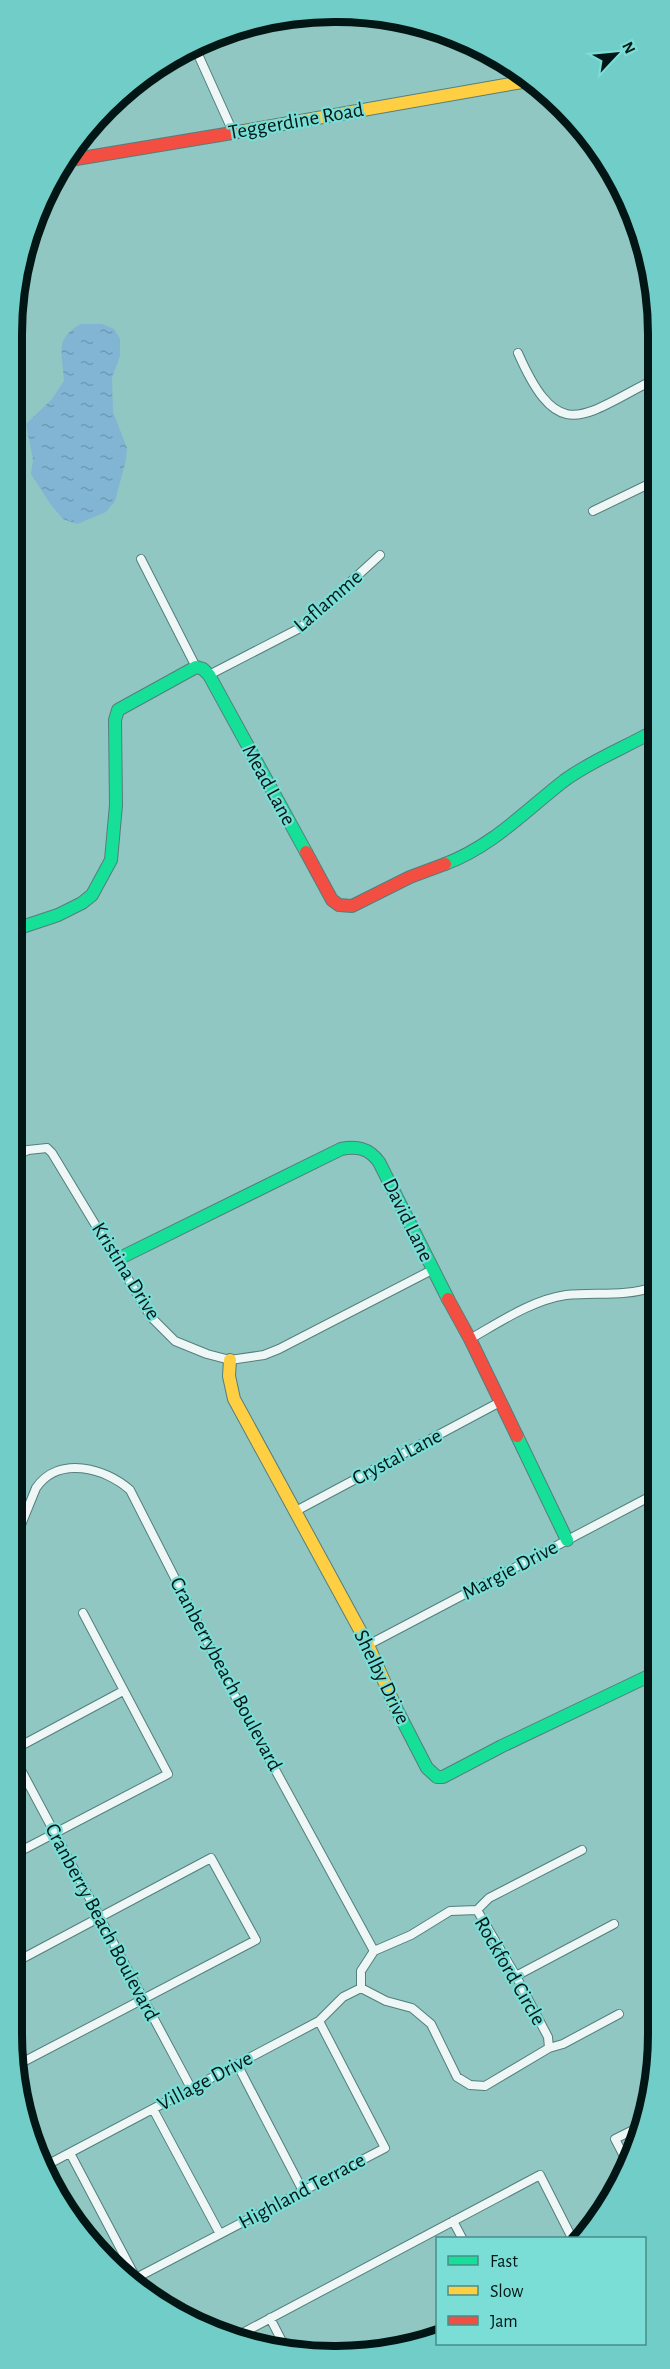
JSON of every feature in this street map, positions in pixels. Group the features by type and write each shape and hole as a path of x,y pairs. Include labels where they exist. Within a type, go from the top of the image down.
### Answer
{"street":[{"path":"198,54 233,132"},
{"name":"Teggerdine Road","path":"77,159 519,83"},
{"path":"518,354 537,393 555,411 566,415 579,415 593,411 648,383"},
{"path":"593,511 648,484"},
{"name":"Laflamme","path":"209,675 300,628 380,555"},
{"path":"22,927 58,915 82,903 92,895 111,860 116,805 115,720 118,710 196,667 141,559"},
{"name":"Mead Lane","path":"196,667 203,669 209,675 320,879 332,900 339,905 352,906 410,877 450,862 482,846 567,779 648,734"},
{"name":"David Lane","path":"118,1259 341,1149 361,1147 375,1155 432,1270 470,1339 567,1540"},
{"name":"Kristina Drive","path":"22,1153 44,1148 52,1153 151,1317 176,1341 207,1354 230,1360 264,1355 432,1270"},
{"path":"470,1339 547,1299 567,1295 630,1292 648,1288"},
{"name":"Shelby Drive","path":"230,1360 229,1376 234,1399 368,1645 384,1684 427,1768 436,1777 443,1778 502,1746 648,1676"},
{"name":"Crystal Lane","path":"294,1512 500,1402"},
{"name":"Cranberrybeach Boulevard","path":"22,1522 36,1488 42,1480 64,1468 101,1472 118,1479 130,1490 235,1696 374,1951"},
{"name":"Margie Drive","path":"368,1645 648,1498"},
{"path":"22,1851 168,1774 82,1613"},
{"path":"22,1745 123,1691"},
{"name":"Cranberry Beach Boulevard","path":"22,1772 191,2088"},
{"path":"477,1910 489,1898 582,1850"},
{"path":"22,1959 211,1858 256,1940 24,2062"},
{"name":"Rockford Circle","path":"362,1988 386,2001 412,2008 431,2024 457,2076 470,2085 485,2086 549,2048 548,2037 516,1976 477,1910 450,1911 411,1935 374,1951"},
{"path":"516,1976 614,1924"},
{"path":"362,1988 362,1971 374,1951"},
{"name":"Village Drive","path":"51,2164 319,2021 343,1997 362,1988"},
{"path":"549,2048 563,2044 619,2014"},
{"name":"Highland Terrace","path":"138,2277 385,2148 319,2021"},
{"path":"237,2064 303,2191"},
{"path":"153,2109 220,2234"},
{"path":"623,2155 615,2139 632,2130"},
{"name":"Highland Terrace","path":"70,2153 133,2272"},
{"path":"243,2333 540,2175 571,2237"},
{"path":"453,2221 461,2237"},
{"path":"270,2318 281,2341"}],"water":[{"path":"81,324 102,324 114,329 120,339 120,356 112,378 113,412 127,448 115,501 106,512 77,524 63,519 31,474 33,460 26,424 52,399 64,381 63,342 72,330"}],"waterway":[{"path":"243,36 283,28"}],"traffic: fast":[{"path":"22,927 58,915 82,903 92,895 111,860 116,805 115,720 118,710 196,667 203,669 209,675 306,852"},
{"path":"445,864 479,848 575,773 648,734"},
{"path":"118,1259 341,1149 357,1148 367,1151 379,1162 448,1299"},
{"path":"517,1436 567,1540"},
{"path":"396,1708 427,1768 437,1777 443,1777 502,1746 648,1676"}],"traffic: slow":[{"path":"238,132 519,83"},
{"path":"230,1360 229,1376 234,1399 368,1645 396,1708"}],"traffic: jam":[{"path":"77,159 238,132"},
{"path":"306,852 332,900 339,905 352,906 410,877 445,864"},
{"path":"448,1299 517,1436"}]}
